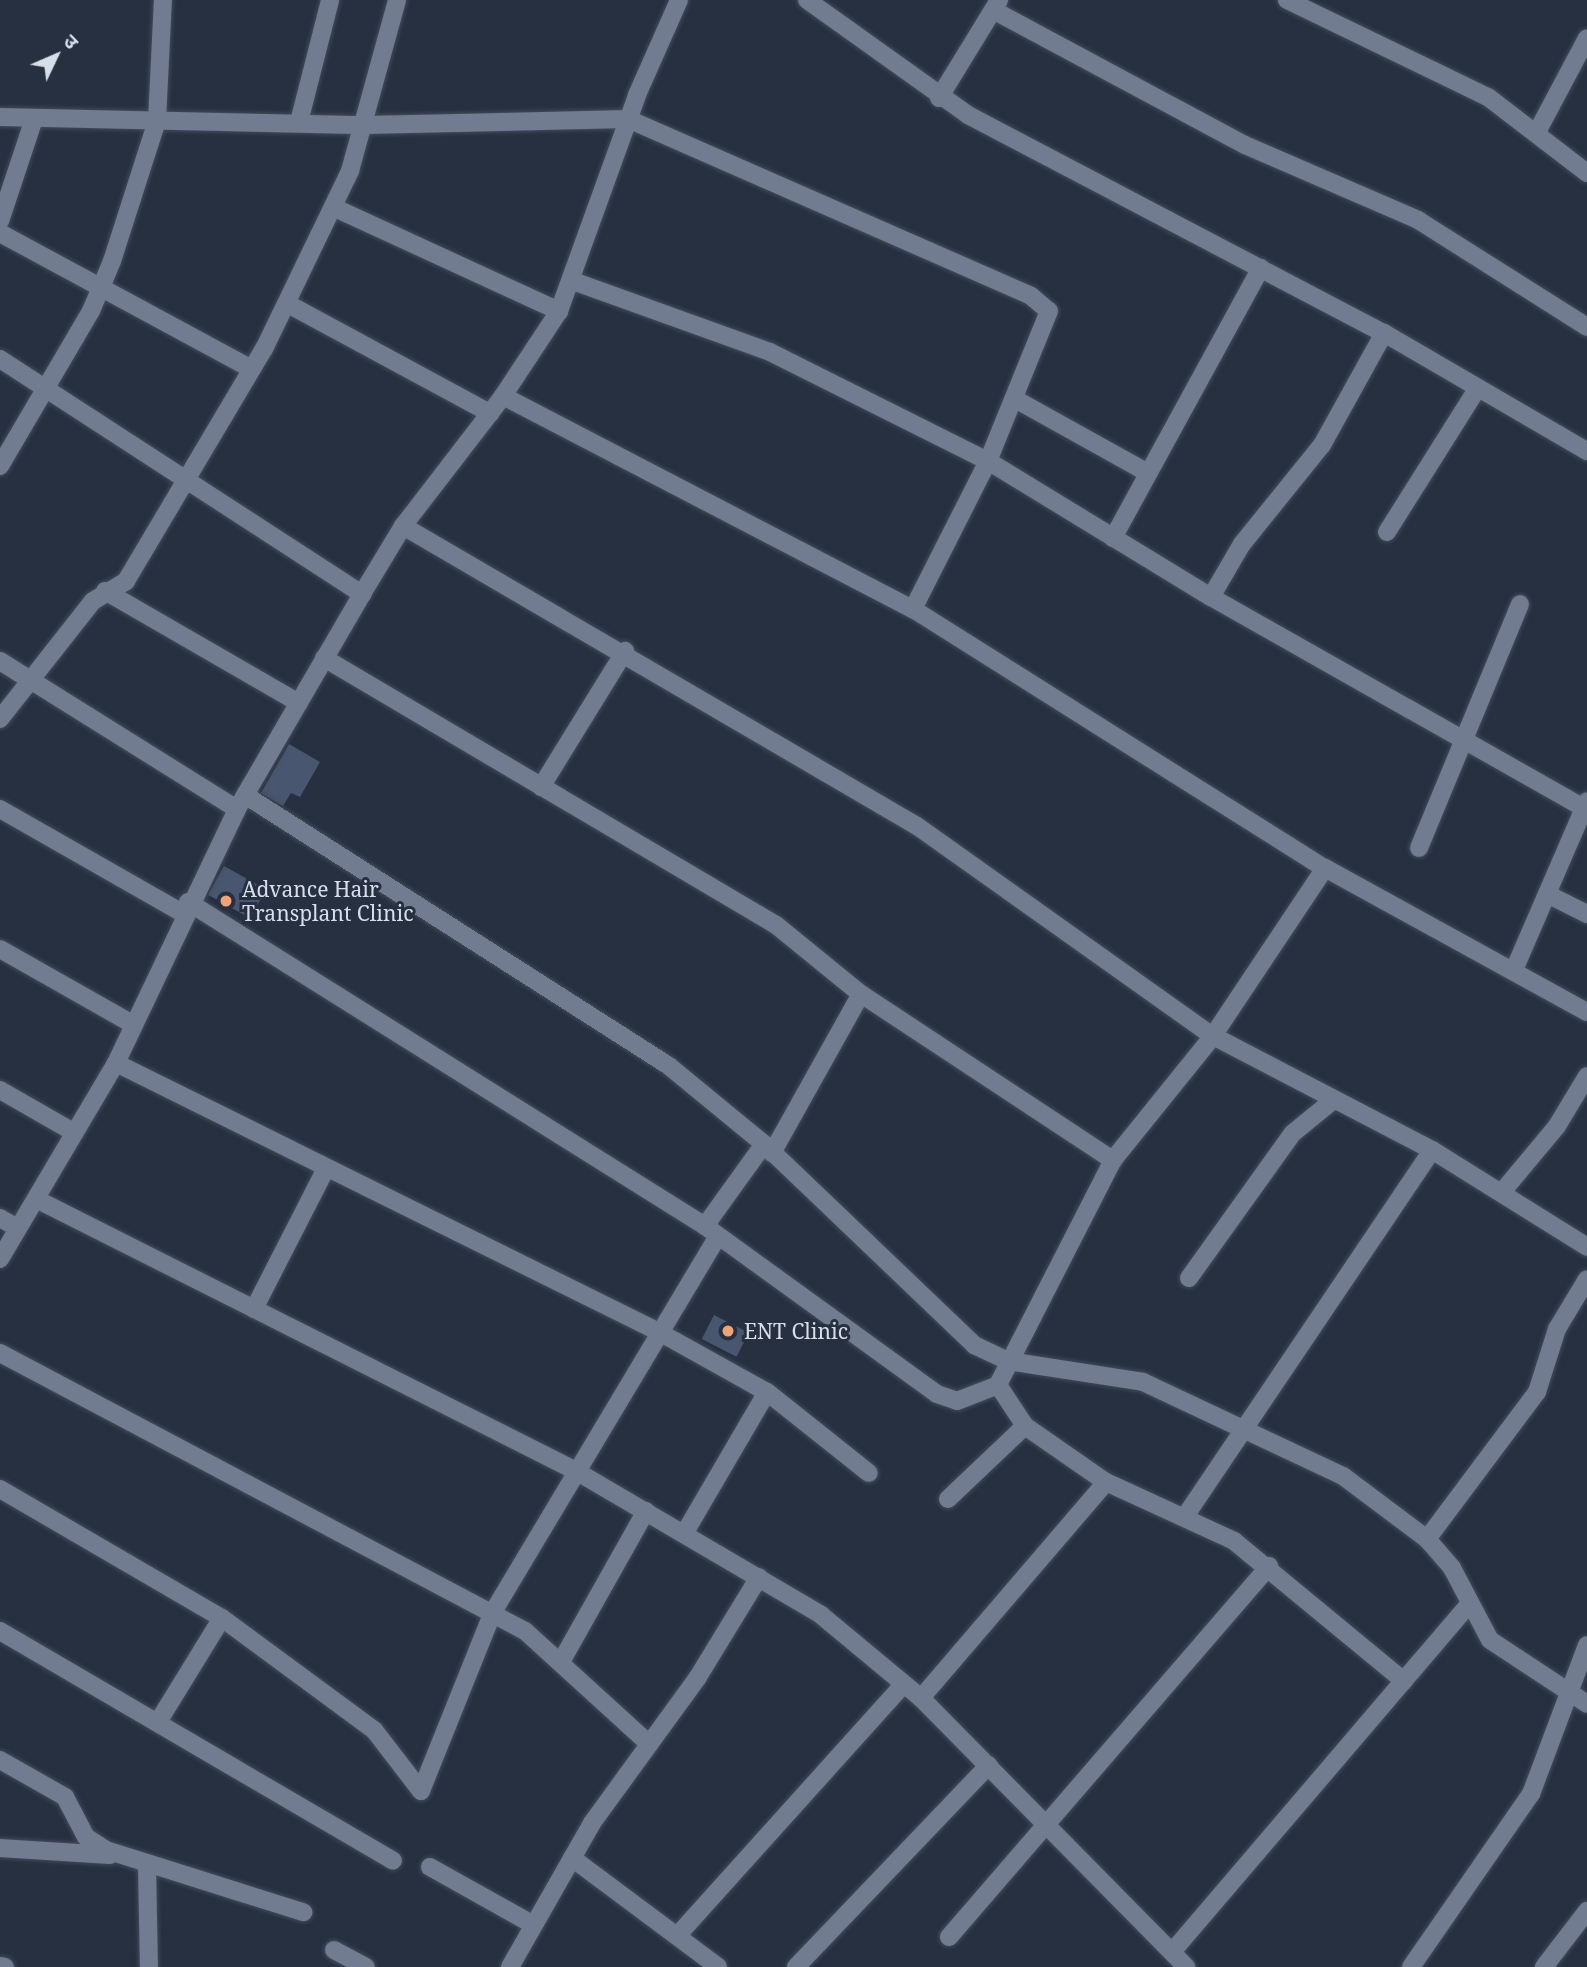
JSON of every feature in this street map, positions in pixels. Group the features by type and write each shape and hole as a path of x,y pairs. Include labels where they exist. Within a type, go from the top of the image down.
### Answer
{"street":[{"path":"0,466 47,388 103,285 158,121 163,0"},
{"path":"299,122 330,0"},
{"path":"0,719 105,591 126,581 288,304 335,208 365,125 397,0"},
{"path":"0,1259 116,1063 131,1023 186,908 241,802 324,658 403,526 503,396 559,311 573,281 628,119 679,0"},
{"path":"807,0 939,98 1384,333 1587,451"},
{"path":"1287,0 1306,4 1437,69 1537,132 1587,173"},
{"path":"939,98 996,5 1245,145 1418,220 1587,327"},
{"path":"1537,132 1587,38"},
{"path":"0,117 365,125 628,119 1042,303 1049,311 1047,323 1015,399 988,461 913,609"},
{"path":"0,221 34,119"},
{"path":"335,208 559,311"},
{"path":"0,233 103,285 252,369"},
{"path":"1113,538 1261,268"},
{"path":"573,281 770,352 988,461 1211,597 1585,804 1514,970"},
{"path":"288,304 490,413"},
{"path":"1211,597 1242,544 1322,445 1384,333"},
{"path":"0,359 187,477 362,594"},
{"path":"1387,532 1477,389"},
{"path":"503,396 913,609 1325,868 1587,1012"},
{"path":"1015,399 1148,473"},
{"path":"403,526 625,651 917,826 1213,1036 1331,1102 1432,1150 1587,1247"},
{"path":"105,591 299,703"},
{"path":"1419,848 1520,604"},
{"path":"541,787 625,651"},
{"path":"324,658 776,925 861,994 1113,1160"},
{"path":"0,661 30,681 241,802 670,1066 768,1149 974,1345 1008,1361 1143,1382 1343,1476 1427,1539 1452,1568 1490,1640 1565,1693 1587,1704"},
{"path":"0,809 186,908 711,1231 937,1394 957,1401 998,1385 1113,1160 1213,1036 1325,868"},
{"path":"1547,894 1587,914"},
{"path":"0,949 131,1023"},
{"path":"0,1489 222,1618 374,1730 421,1791 493,1612 659,1332 711,1231 768,1149 861,994"},
{"path":"116,1063 659,1332 767,1392 869,1473"},
{"path":"1502,1192 1562,1119 1587,1076"},
{"path":"0,1090 75,1133"},
{"path":"1189,1278 1293,1133 1331,1102"},
{"path":"1186,1515 1240,1429 1432,1150"},
{"path":"254,1309 326,1168"},
{"path":"36,1199 576,1471 821,1615 921,1698 1186,1967"},
{"path":"0,1218 17,1228"},
{"path":"1427,1539 1537,1392 1557,1329 1587,1279"},
{"path":"0,1353 493,1612 562,1660 649,1744"},
{"path":"998,1385 1025,1426 1105,1482 1186,1515 1269,1566 1404,1681"},
{"path":"684,1534 767,1392"},
{"path":"948,1499 1025,1426"},
{"path":"921,1698 1105,1482"},
{"path":"562,1660 646,1511"},
{"path":"949,1937 1269,1566"},
{"path":"510,1967 532,1924 572,1858 759,1577"},
{"path":"1172,1952 1469,1604"},
{"path":"158,1722 222,1618"},
{"path":"0,1631 393,1861"},
{"path":"1411,1967 1531,1794 1565,1693 1587,1645"},
{"path":"677,1936 904,1684"},
{"path":"0,1760 65,1797 86,1836 120,1856 303,1912"},
{"path":"796,1967 989,1765"},
{"path":"0,1849 120,1856"},
{"path":"572,1858 677,1936 707,1964"},
{"path":"147,1866 149,1967"},
{"path":"430,1867 532,1924"},
{"path":"1544,1967 1587,1911"},
{"path":"334,1950 366,1967"},
{"path":"0,1966 5,1967"}],"building":[{"path":"289,744 320,762 300,797 291,793 283,806 261,793"},
{"path":"224,866 266,889 250,918 208,895"},
{"path":"714,1315 749,1333 736,1357 702,1339"}],"place":[{"name":"Advance Hair Transplant Clinic","path":"226,901"},
{"name":"ENT Clinic","path":"728,1331"}]}
